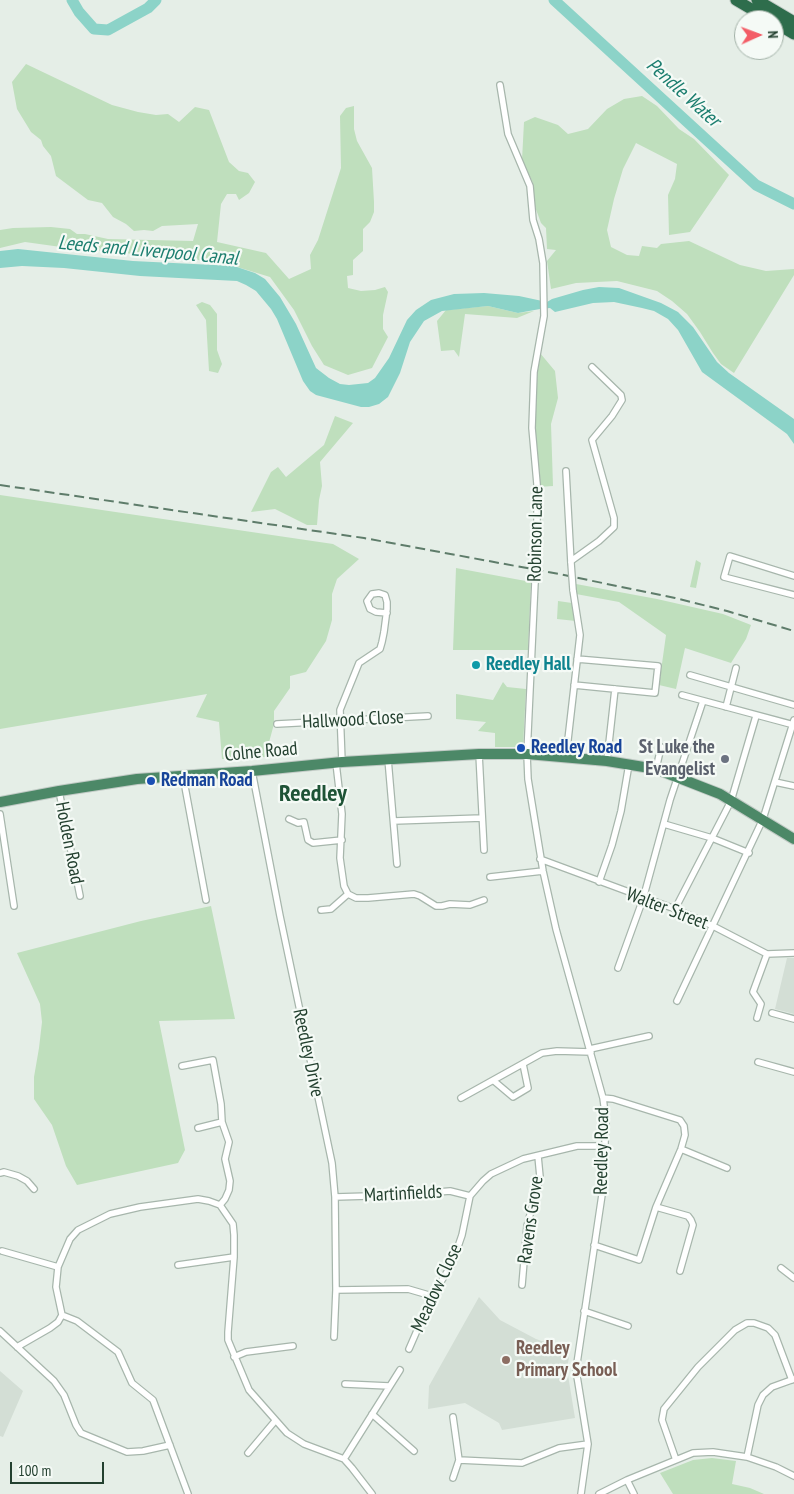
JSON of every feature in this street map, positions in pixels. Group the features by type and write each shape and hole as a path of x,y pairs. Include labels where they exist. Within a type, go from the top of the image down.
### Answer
{"highway":[{"path":"736,0 753,10"},
{"path":"757,0 794,22"},
{"name":"Colne Road","path":"0,802 137,779 252,772 339,762 479,754 527,754 607,760 656,769 720,794 794,839"}],"street":[{"name":"Robinson Lane","path":"500,85 508,134 530,186 533,220 539,239 543,263 544,316 534,372 532,428 537,484 537,556 527,754"},
{"path":"571,562 614,527 614,518 592,440 612,416 622,400 621,395 592,367"},
{"path":"566,471 572,590 580,628 566,757"},
{"path":"794,576 730,556 724,577 794,595"},
{"path":"387,613 380,649 358,663 340,710 339,762 342,814 340,858 344,886 348,894 356,898 414,894 436,906 450,904 470,905 484,900"},
{"path":"574,685 655,693 658,666 577,658"},
{"path":"726,707 736,668"},
{"path":"690,675 794,705"},
{"path":"607,760 615,689"},
{"path":"677,1000 763,820 794,723 756,716 682,695"},
{"path":"618,968 643,898 678,777 703,701"},
{"name":"Hallwood Close","path":"277,724 428,716"},
{"path":"675,909 731,801 756,716"},
{"path":"656,769 661,747"},
{"path":"479,754 484,850"},
{"name":"Reedley Road","path":"527,754 528,779 542,871 603,1098 606,1120 603,1188 576,1370 588,1444 581,1494"},
{"path":"388,759 397,864"},
{"path":"599,882 621,811 629,764"},
{"name":"Reedley Drive","path":"252,772 332,1163 335,1197 336,1290 334,1337"},
{"path":"183,776 206,900"},
{"path":"775,782 794,786"},
{"name":"Holden Road","path":"58,791 80,896"},
{"path":"0,814 14,906"},
{"path":"394,821 482,818"},
{"path":"289,819 298,823 304,822 308,840 313,843 342,840"},
{"path":"664,824 712,838 748,853"},
{"name":"Walter Street","path":"540,859 675,909 767,954 794,953"},
{"path":"490,877 542,871"},
{"path":"321,910 331,909 348,894"},
{"path":"757,1018 761,1004 753,992 767,954"},
{"path":"772,1013 794,1019"},
{"path":"462,1098 542,1053 590,1050 649,1036"},
{"path":"182,1066 213,1060 221,1104 222,1122 229,1142 225,1159 230,1181 225,1199 220,1205"},
{"path":"758,1062 794,1072"},
{"path":"494,1081 513,1097 528,1088 523,1064"},
{"path":"594,1245 639,1260 656,1207 681,1149 685,1135 684,1126 680,1120 613,1099 603,1098"},
{"path":"198,1128 222,1122"},
{"path":"470,1196 491,1174 523,1159 577,1146 605,1146"},
{"path":"681,1149 727,1168"},
{"name":"Ravens Grove","path":"522,1284 527,1226 540,1176 538,1156"},
{"path":"0,1173 4,1172 18,1176 27,1181 34,1190"},
{"name":"Martinfields","path":"335,1197 450,1191 470,1196"},
{"name":"Meadow Close","path":"409,1349 432,1296 452,1264 462,1235 470,1196"},
{"path":"17,1347 50,1328 58,1322 62,1315 56,1287 58,1267 70,1239 78,1230 110,1214 140,1207 198,1199 220,1205 233,1224 234,1257 228,1340 249,1390 275,1422 287,1433 304,1444 344,1459 372,1494"},
{"path":"656,1207 688,1216 692,1220 693,1225 680,1271"},
{"path":"2,1250 58,1267"},
{"path":"178,1265 234,1257"},
{"path":"781,1268 794,1278"},
{"path":"336,1290 408,1289 432,1296"},
{"path":"584,1311 628,1326"},
{"path":"62,1315 78,1321 118,1352 132,1383 153,1400 185,1493"},
{"path":"676,1460 662,1420 664,1409 698,1367 735,1330 748,1323 759,1324 768,1328 775,1336 793,1379 772,1387 758,1405 747,1457"},
{"path":"0,1331 54,1381 64,1395 81,1433 127,1452 143,1451 170,1445"},
{"path":"234,1357 246,1352 293,1346"},
{"path":"344,1459 400,1370"},
{"path":"345,1384 389,1386"},
{"path":"372,1414 414,1451"},
{"path":"453,1417 459,1460 453,1478"},
{"path":"248,1453 275,1422"},
{"path":"459,1460 522,1463 558,1448 588,1444"},
{"path":"599,1494 627,1480 693,1453 713,1452 747,1457 776,1467 794,1476"},
{"path":"627,1480 634,1494"}],"shaded area":[{"path":"787,958 794,958 794,1014 775,1009"},
{"name":"Reedley Primary School","path":"479,1297 500,1320 536,1339 570,1351 567,1369 575,1418 502,1430 499,1423 465,1403 428,1409 429,1386"},
{"path":"0,1371 23,1391 3,1437 0,1436"}],"green space":[{"path":"26,64 112,105 138,112 156,115 168,114 179,122 195,107 209,110 229,162 239,171 248,173 255,182 249,193 239,200 236,194 227,194 221,204 217,242 266,253 289,279 311,269 310,255 318,240 341,168 340,116 346,108 354,106 354,129 357,141 372,168 374,212 370,222 363,229 363,251 353,260 353,275 347,276 348,288 361,291 385,287 388,292 383,315 383,329 388,337 372,368 348,375 324,365 294,310 270,277 234,266 198,260 25,242 0,248 0,230 13,228 51,227 70,229 77,234 108,239 193,241 198,224 162,226 153,231 134,231 113,217 102,203 88,200 56,176 51,156 41,140 31,132 17,109 12,82"},
{"path":"642,96 657,106 679,129 694,139 729,175 690,232 669,235 668,195 675,179 677,164 636,143 623,169 614,199 607,230 611,247 627,255 639,256 642,246 657,248 661,244 689,241 740,265 766,271 794,269 794,275 734,373 721,364 687,314 657,291 617,281 576,283 551,289 547,261 556,250 547,249 546,228 541,223 534,204 533,183 522,160 524,122 535,117 558,125 568,134 588,129 607,109 624,99"},
{"path":"202,302 210,305 217,314 217,350 222,364 218,373 209,371 206,320 196,305"},
{"path":"488,306 518,313 534,311 517,318 465,314 459,357 454,350 441,351 437,321 446,310"},
{"path":"540,353 555,371 558,398 551,424 553,486 538,487 535,397"},
{"path":"335,416 353,423 320,462 322,486 317,525 307,525 275,509 251,512 271,472 278,467 286,477 324,445"},
{"path":"0,495 333,544 359,559 337,579 332,594 332,620 326,641 306,672 290,676 290,688 274,711 274,724 265,757 222,759 219,722 196,717 207,694 0,729"},
{"path":"696,560 701,563 696,588 690,587"},
{"path":"456,568 531,582 528,650 453,650"},
{"path":"576,584 723,614 751,625 746,639 731,663 685,648 676,689 659,685 666,635 619,602 576,594"},
{"path":"558,601 572,603 576,621 557,619"},
{"path":"503,682 507,687 526,689 523,747 495,747 495,733 478,731 486,722 456,719 456,694 493,700"},
{"path":"211,906 235,1019 159,1021 185,1150 178,1163 77,1185 66,1166 52,1125 34,1099 34,1077 42,1022 40,1004 17,953 141,921"},
{"path":"712,1458 736,1461 732,1484 750,1488 764,1494 673,1494 660,1473 693,1460"}],"water":[{"path":"18,249 133,261 234,266 255,273 265,279 280,297 296,324 316,368 340,384 349,385 368,383 375,378 389,358 407,320 416,310 431,300 454,294 484,293 519,296 547,302 583,290 599,287 619,288 661,303 678,312 693,327 717,362 729,373 794,419 794,444 787,434 702,372 678,330 668,319 654,311 614,302 593,303 555,312 550,308 518,313 488,306 442,311 424,321 410,342 400,373 388,397 379,404 361,407 316,395 310,391 303,381 271,309 256,291 246,285 237,281 140,276 64,268 22,266 0,268 0,251"}],"waterway":[{"name":"Pendle Water","path":"72,0 79,12 94,29 108,30 148,8 156,0"},
{"name":"Pendle Water","path":"554,0 756,185 794,204"}],"railway":[{"path":"0,485 364,538 559,574 675,598 794,631"}],"place":[{"name":"Reedley Hall","path":"476,665"},
{"name":"Reedley Road","path":"521,748"},
{"name":"St Luke the Evangelist","path":"725,759"},
{"name":"Redman Road","path":"151,781"},
{"name":"Reedley Primary School","path":"506,1360"}],"district":[{"name":"Reedley","path":"313,794"}],"water label":[{"name":"Leeds and Liverpool Canal","path":"148,251"}]}
